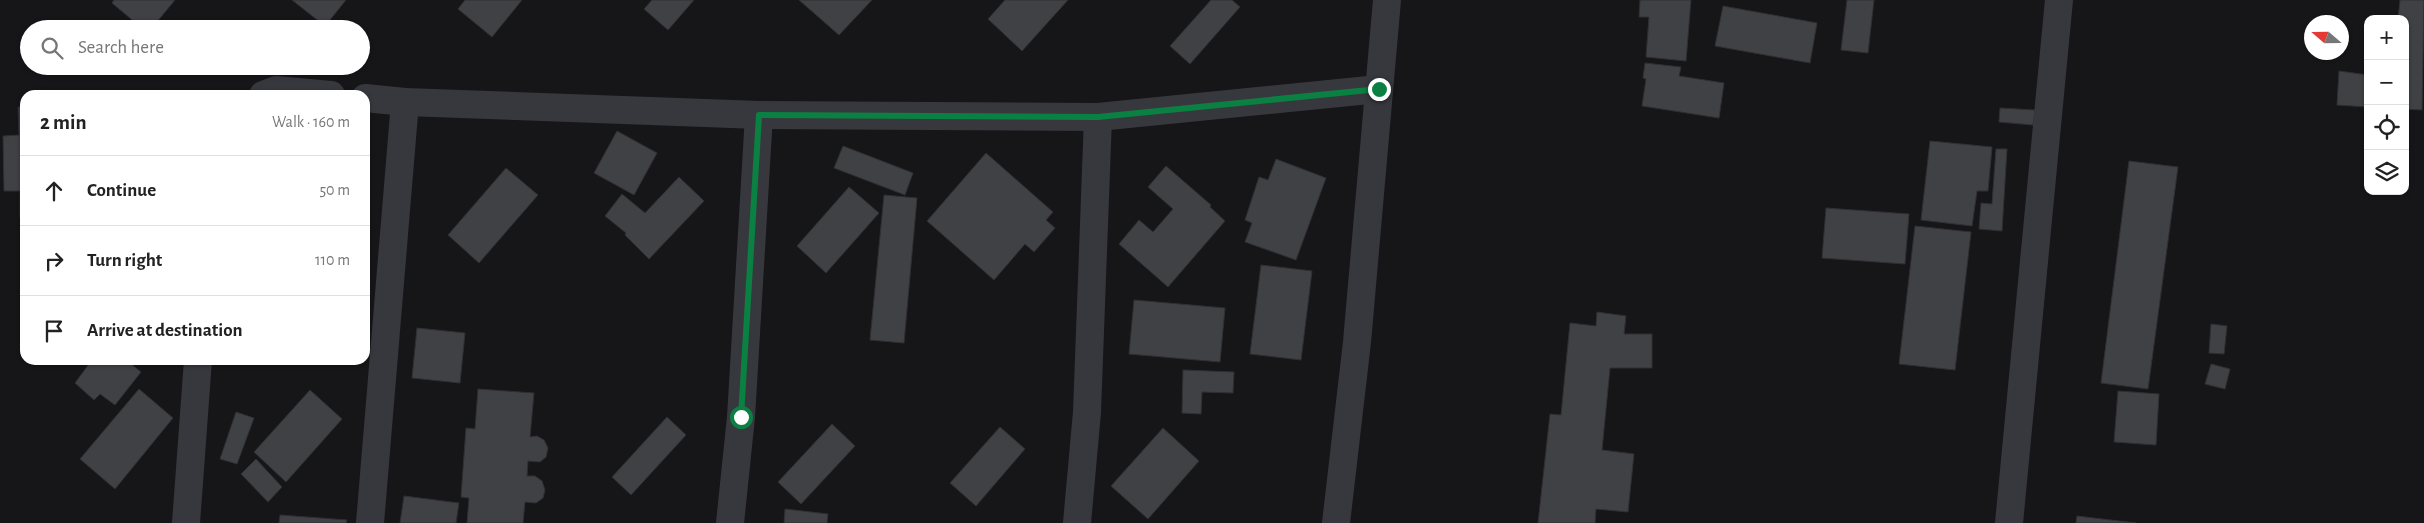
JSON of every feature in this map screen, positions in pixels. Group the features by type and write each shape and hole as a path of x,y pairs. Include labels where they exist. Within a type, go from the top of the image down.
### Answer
{"street":[{"path":"1336,523 1357,342 1387,0"},
{"path":"2009,523 2059,0"},
{"path":"370,98 405,102 759,115 1098,117 1379,89"},
{"path":"370,523 405,102"},
{"path":"730,523 741,417 759,115"},
{"path":"1077,523 1087,412 1098,117"},
{"path":"186,523 198,365"}],"building":[{"path":"114,0 175,0 158,20 132,20 112,3"},
{"path":"292,0 346,0 330,20 317,20"},
{"path":"465,0 522,0 492,37 458,9"},
{"path":"652,0 694,0 668,30 644,9"},
{"path":"799,0 872,0 839,35"},
{"path":"1005,0 1068,0 1022,51 988,19"},
{"path":"1211,0 1232,0 1240,7 1190,64 1170,46"},
{"path":"1640,0 1691,0 1686,61 1646,57 1649,17 1639,17"},
{"path":"1847,0 1874,0 1868,53 1841,50"},
{"path":"2400,0 2424,0 2422,110 2409,109 2409,15 2398,15"},
{"path":"1723,6 1817,23 1810,63 1715,46"},
{"path":"1645,63 1681,67 1679,76 1724,83 1719,118 1642,106 1646,79 1643,78"},
{"path":"2339,71 2364,74 2364,107 2337,105"},
{"path":"18,107 20,107 20,191 4,191 3,136 19,135"},
{"path":"2000,108 2035,110 2033,125 1999,122"},
{"path":"617,131 657,153 634,195 594,173"},
{"path":"1930,141 1992,147 1988,191 1977,191 1972,226 1921,220"},
{"path":"843,146 913,173 905,195 834,168"},
{"path":"1996,149 2007,149 2002,231 1979,229 1981,203 1992,204"},
{"path":"986,153 1053,212 1046,220 1055,228 1034,252 1025,244 994,280 927,221"},
{"path":"1276,159 1326,178 1296,260 1245,242 1252,223 1245,220 1259,177 1268,180"},
{"path":"2129,161 2178,167 2148,389 2101,383"},
{"path":"1166,166 1211,205 1210,207 1225,221 1168,287 1119,244 1139,220 1153,232 1173,209 1148,187"},
{"path":"506,168 538,195 479,263 448,235"},
{"path":"679,177 704,201 649,259 625,235 626,233 605,216 622,194 645,213"},
{"path":"849,187 879,213 826,273 797,246"},
{"path":"884,195 917,198 904,343 870,340"},
{"path":"1826,208 1909,214 1905,264 1822,258"},
{"path":"1915,226 1971,232 1955,370 1899,364"},
{"path":"1261,265 1312,271 1301,360 1250,354"},
{"path":"1134,300 1225,308 1220,362 1129,354"},
{"path":"1597,312 1626,316 1624,334 1652,334 1652,368 1610,368 1602,450 1634,454 1628,512 1596,509 1595,523 1538,523 1550,414 1561,415 1570,323 1596,326"},
{"path":"2211,324 2227,326 2224,354 2209,353"},
{"path":"417,328 465,333 460,383 412,378"},
{"path":"2211,364 2230,369 2225,389 2205,384"},
{"path":"88,365 132,365 141,372 115,405 100,394 94,400 75,383"},
{"path":"1183,370 1234,372 1233,393 1202,392 1201,414 1182,413"},
{"path":"139,389 173,418 115,489 80,459"},
{"path":"478,389 534,393 530,437 537,436 544,440 548,448 546,457 540,462 528,461 527,476 535,476 542,481 545,490 543,498 536,503 525,502 523,523 467,523 469,498 461,497 466,428 475,429"},
{"path":"310,390 342,419 286,482 254,452"},
{"path":"2118,391 2159,394 2156,445 2114,442"},
{"path":"236,412 254,418 237,464 220,459"},
{"path":"667,417 686,435 631,495 612,477"},
{"path":"832,424 855,446 801,504 778,482"},
{"path":"1000,427 1025,449 976,506 950,483"},
{"path":"1163,428 1199,461 1148,519 1111,486"},
{"path":"256,459 282,487 268,502 241,474"},
{"path":"404,496 459,503 456,523 400,523"},
{"path":"785,509 828,514 827,523 784,523"},
{"path":"280,515 347,520 346,523 279,523"},
{"path":"2077,516 2136,523 2076,523"}],"route":[{"path":"741,417 759,115 1098,117 1379,89"}]}
